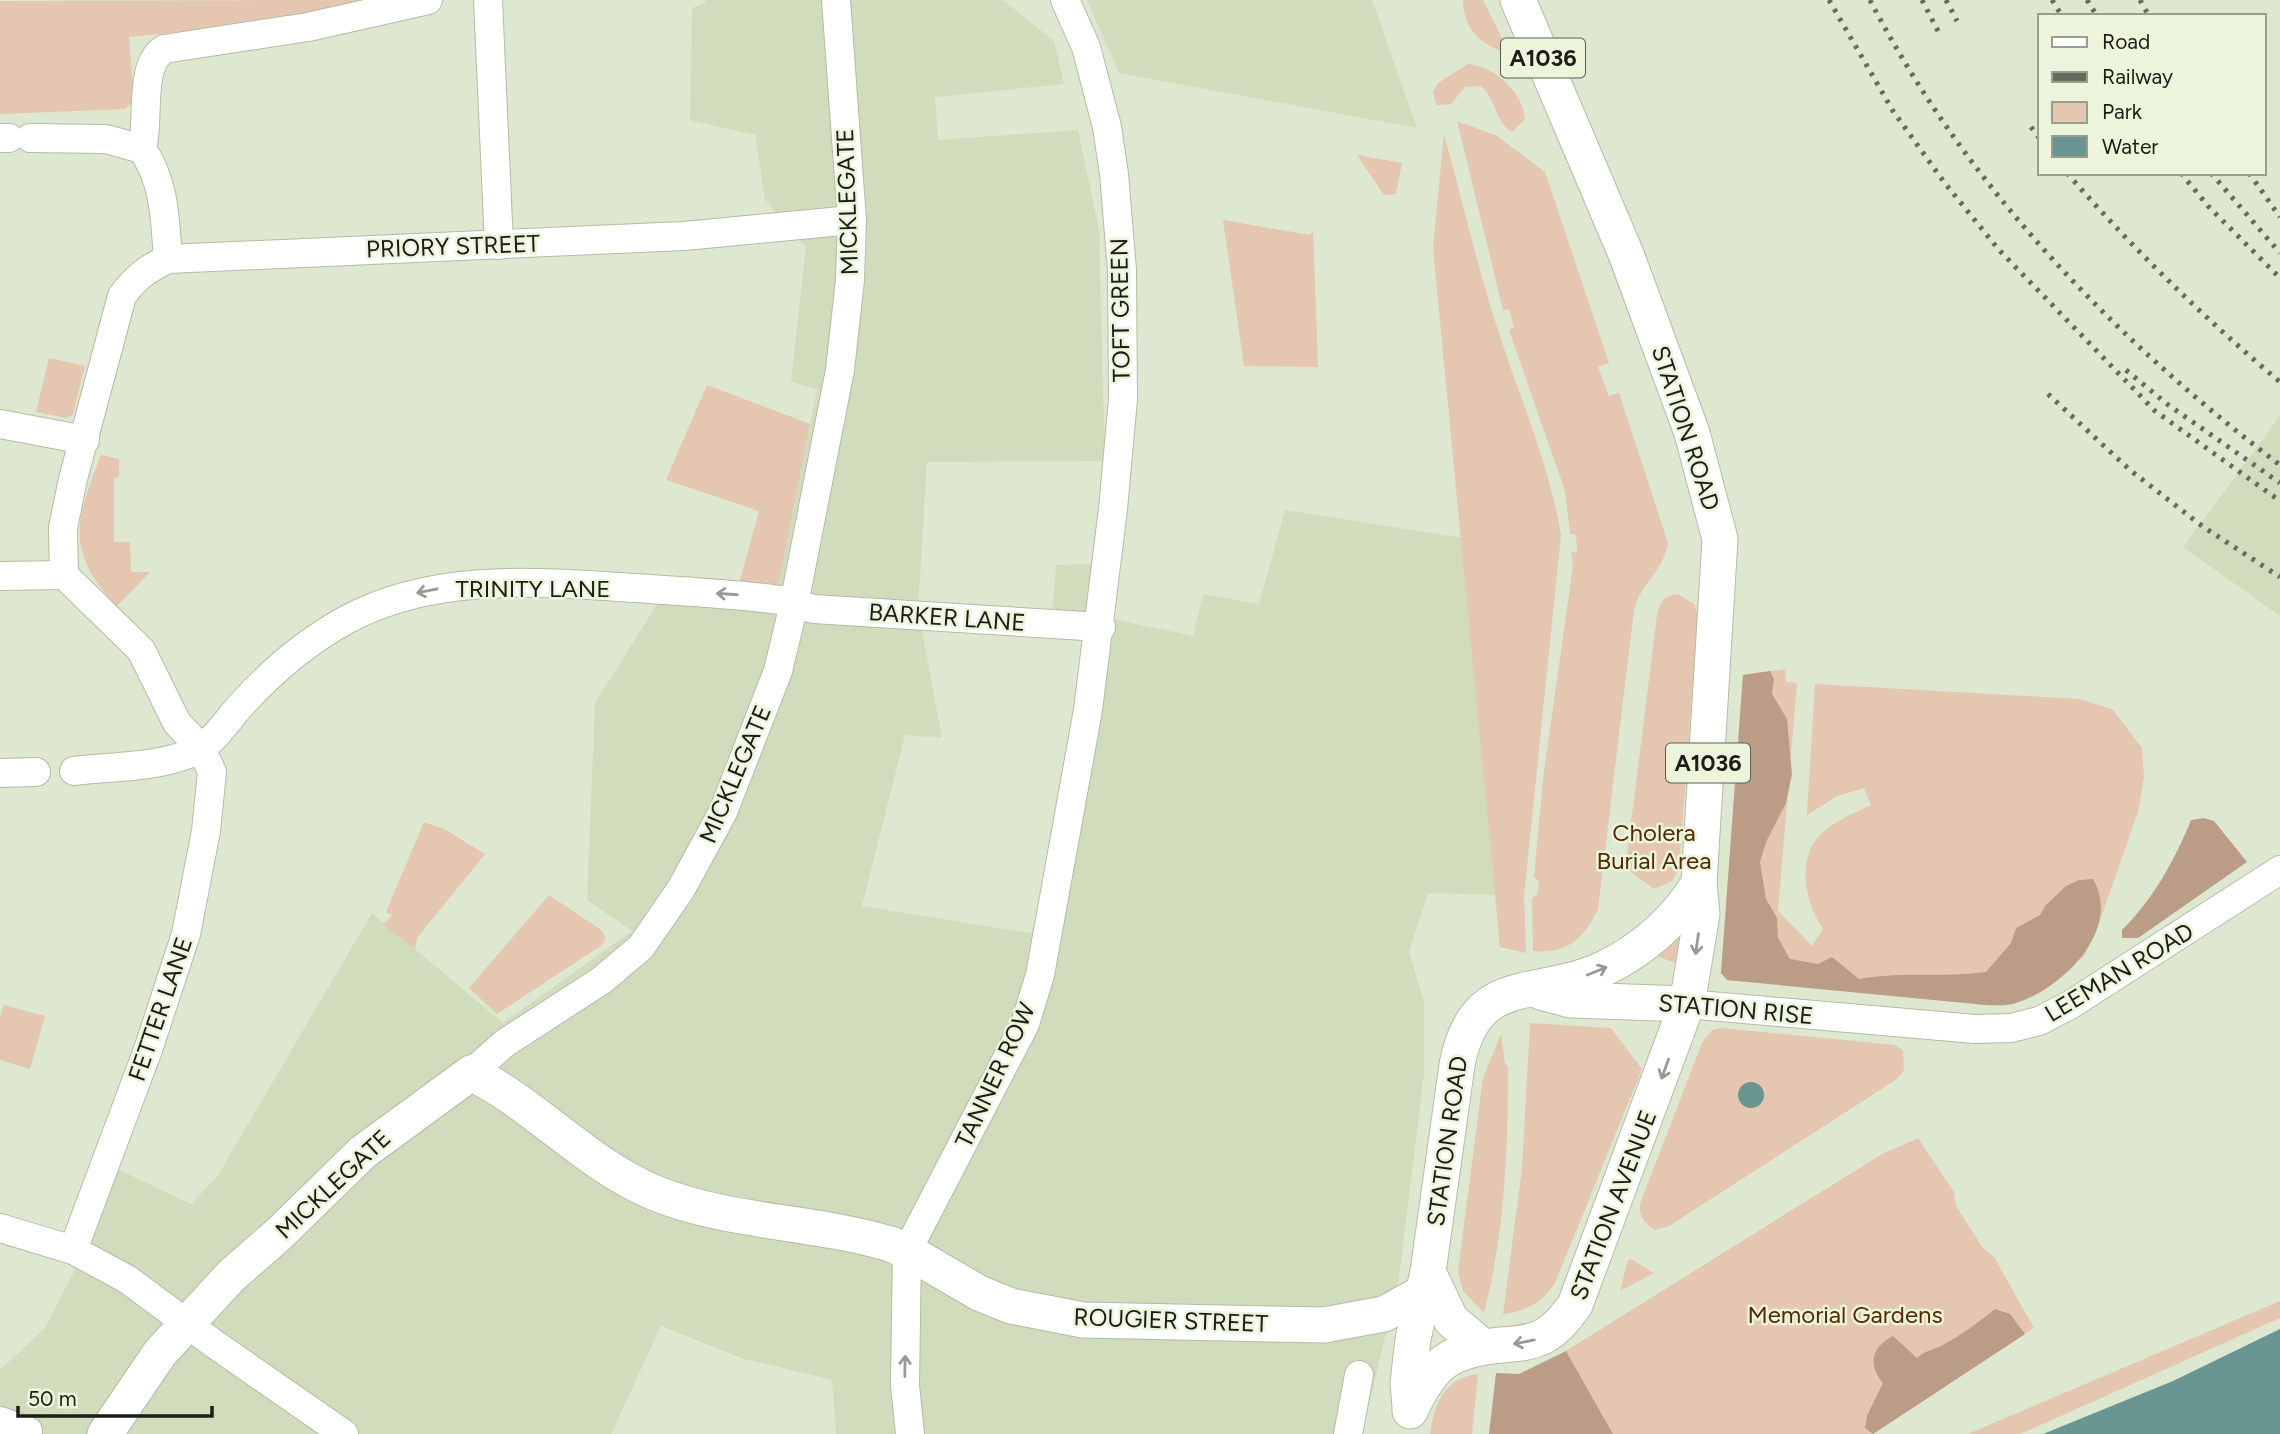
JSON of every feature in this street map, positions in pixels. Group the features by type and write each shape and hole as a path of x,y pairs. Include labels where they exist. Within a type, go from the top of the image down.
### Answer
{"main road":[{"name":"STATION ROAD","path":"1518,0 1638,286 1692,433 1720,539 1699,883 1702,914 1687,1004"},
{"name":"A1036","path":"1532,990 1605,968 1628,954 1673,920 1699,883"},
{"name":"STATION ROAD","path":"1409,1422 1408,1383 1413,1339 1425,1283 1462,1039 1476,1014 1498,998 1532,990"},
{"name":"STATION RISE","path":"1532,990 1571,1000 1687,1004"},
{"name":"STATION AVENUE","path":"1483,1347 1532,1341 1543,1337 1575,1305 1687,1004"},
{"name":"ROUGIER STREET","path":"471,1073 520,1103 624,1177 653,1192 692,1206 870,1239 908,1251 979,1293 1010,1306 1083,1320 1324,1325 1384,1314 1425,1283"},
{"name":"MICKLEGATE","path":"105,1434 147,1370 186,1323 231,1276 279,1234 363,1152 471,1073"},
{"path":"1425,1283 1451,1320 1483,1347"},
{"name":"ROUGIER STREET","path":"1324,1325 1363,1336 1483,1347"},
{"name":"STATION ROAD","path":"1409,1422 1425,1379 1436,1366 1449,1357 1483,1347"}],"street":[{"path":"142,149 148,122 148,68 153,56 164,49 308,27 428,0"},
{"path":"488,0 499,245"},
{"name":"MICKLEGATE","path":"471,1073 505,1043 617,968 641,947 681,889 723,812 778,671 840,370 850,280 852,220 836,0"},
{"name":"TOFT GREEN","path":"1065,0 1086,47 1107,127 1122,270 1122,399 1101,627"},
{"path":"13,138 106,139 142,149 155,167 161,190 168,259 151,266 133,281 122,296 73,479 63,528 64,575 141,650 177,723 205,754"},
{"name":"PRIORY STREET","path":"168,259 684,236 852,220"},
{"path":"0,424 85,440"},
{"path":"0,576 64,575"},
{"name":"TRINITY LANE","path":"205,754 246,700 307,644 347,619 421,591 487,583 679,591 794,603"},
{"name":"BARKER LANE","path":"794,603 814,609 1101,627"},
{"name":"TANNER ROW","path":"909,1434 905,1385 908,1251 1025,1024 1045,949 1101,627"},
{"path":"74,771 205,754"},
{"name":"FETTER LANE","path":"73,1250 186,934 206,831 212,772 205,754"},
{"path":"0,773 36,772"},
{"name":"LEEMAN ROAD","path":"1942,1028 2011,1028 2039,1021 2118,977 2280,870"},
{"name":"STATION RISE","path":"1687,1004 1942,1028"},
{"path":"0,1227 73,1250 141,1287 186,1323 344,1434"},
{"path":"1348,1434 1359,1375"},
{"path":"0,1421 28,1431"}],"shaded area":[{"path":"705,0 1003,0 1054,41 1064,84 935,97 938,140 1078,130 1099,230 1105,461 927,462 918,610 942,738 905,735 862,906 1042,935 1085,623 1052,620 1056,565 1095,564 1113,619 1193,636 1203,594 1259,604 1285,510 1463,538 1495,895 1428,893 1409,952 1424,1002 1424,1074 1399,1278 1362,1434 836,1434 832,1380 741,1358 661,1326 611,1434 0,1434 0,1370 45,1328 95,1231 117,1169 191,1204 217,1177 372,913 503,1023 632,931 587,900 595,703 670,584 778,586 817,389 791,382 806,247 765,199 755,135 690,120 692,8 705,3"},
{"path":"1087,0 1372,0 1417,128 1119,73"},
{"path":"2280,416 2280,616 2183,547"},
{"path":"1770,671 1774,679 1772,694 1787,719 1792,774 1786,803 1766,842 1760,862 1766,899 1777,918 1778,938 1790,959 1818,964 1832,957 1859,979 1891,975 1986,972 2011,943 2016,928 2040,915 2046,905 2066,886 2079,880 2093,879 2100,899 2100,919 2082,956 2067,972 2031,997 2003,1005 1727,980 1721,973 1743,675"},
{"path":"2204,818 2214,821 2247,862 2138,938 2122,938 2122,930 2162,878 2191,820"},
{"path":"1995,1309 2010,1314 2025,1334 1873,1434 1865,1428 1867,1416 1883,1383 1874,1363 1880,1345 1893,1336 1917,1358 1955,1338"},
{"path":"1566,1351 1613,1434 1489,1434 1496,1373 1519,1374"}],"green space":[{"path":"383,0 314,18 129,37 134,101 125,109 0,114 0,1"},
{"path":"1463,0 1483,0 1510,55 1476,36 1467,21"},
{"path":"1468,64 1488,70 1506,82 1519,99 1525,119 1512,132 1506,128 1490,97 1481,86 1465,87 1451,104 1436,105 1433,92 1438,83"},
{"path":"1457,121 1497,136 1545,172 1609,363 1598,367 1609,396 1619,393 1668,543 1662,562 1641,592 1634,610 1598,909 1580,936 1556,950 1533,951 1532,898 1537,895 1539,881 1534,877 1543,779 1573,566 1571,552 1577,552 1576,535 1570,534 1565,491 1509,330 1514,327 1509,309 1503,310"},
{"path":"1444,134 1483,282 1542,457 1561,535 1524,896 1526,953 1500,947 1433,248"},
{"path":"1357,155 1402,163 1396,194 1384,195"},
{"path":"1223,220 1310,235 1313,231 1318,367 1244,366"},
{"path":"49,358 85,366 73,414 67,418 36,412"},
{"path":"707,385 810,424 778,587 739,584 759,511 666,480"},
{"path":"101,455 119,459 119,477 114,478 114,542 130,542 131,572 150,572 117,606 89,568 82,551 80,534 86,498"},
{"name":"Cholera Burial Area","path":"1678,594 1694,604 1698,615 1679,869 1672,881 1654,889 1630,871 1627,855 1657,615 1663,600"},
{"path":"1785,669 1786,682 1797,683 1778,911 1812,946 1823,929 1812,908 1806,883 1812,846 1830,826 1871,805 1864,788 1837,796 1807,815 1815,684 2079,699 2112,709 2142,748 2144,777 2138,812 2097,929 2084,956 2050,985 2011,1004 1986,1005 1727,980 1721,973 1743,675"},
{"path":"424,822 446,830 485,854 417,938 415,949 384,925 392,915 386,912"},
{"path":"549,895 601,930 606,938 602,945 497,1014 469,988"},
{"path":"1682,932 1676,963 1659,957 1653,948"},
{"path":"4,1005 45,1016 30,1069 0,1060 0,1017"},
{"path":"1530,1023 1611,1028 1642,1069 1555,1283 1545,1296 1533,1305 1503,1314 1522,1169"},
{"path":"1722,1028 1895,1045 1903,1051 1904,1070 1897,1079 1669,1226 1655,1230 1643,1220 1640,1204 1702,1043 1712,1030"},
{"path":"1501,1034 1505,1064 1508,1066 1506,1160 1497,1252 1484,1313 1463,1291 1458,1271 1483,1078"},
{"name":"Memorial Gardens","path":"1918,1138 1954,1192 1956,1206 1983,1248 1994,1257 2034,1328 1873,1434 1613,1434 1566,1351 1882,1154"},
{"path":"1631,1259 1654,1273 1620,1291 1628,1260"},
{"path":"2280,1301 2280,1318 2020,1434 1968,1434"},
{"path":"1478,1374 1472,1434 1430,1434 1434,1413 1443,1394 1457,1381"}],"water":[{"path":"1751,1082 1760,1086 1764,1095 1760,1104 1751,1108 1742,1104 1738,1095 1742,1086"},
{"path":"2280,1329 2280,1434 2043,1434 2173,1381"}],"railway":[{"path":"1829,0 1893,111 1944,182 1999,250 2155,411 2280,501"},
{"path":"1870,0 1908,68 1951,133 1998,196 2049,255 2103,312 2159,365 2280,465"},
{"path":"1922,0 1939,33"},
{"path":"1946,0 1957,21"},
{"path":"2052,0 2061,14"},
{"path":"2087,0 2096,14"},
{"path":"2140,0 2148,14"},
{"path":"2031,127 2038,136"},
{"path":"2069,175 2169,282 2280,382"},
{"path":"2183,175 2208,206 2280,278"},
{"path":"2213,175 2280,253"},
{"path":"2250,175 2280,217"},
{"path":"2126,370 2167,404 2280,483"},
{"path":"2048,394 2130,470 2202,526 2280,577"}]}
